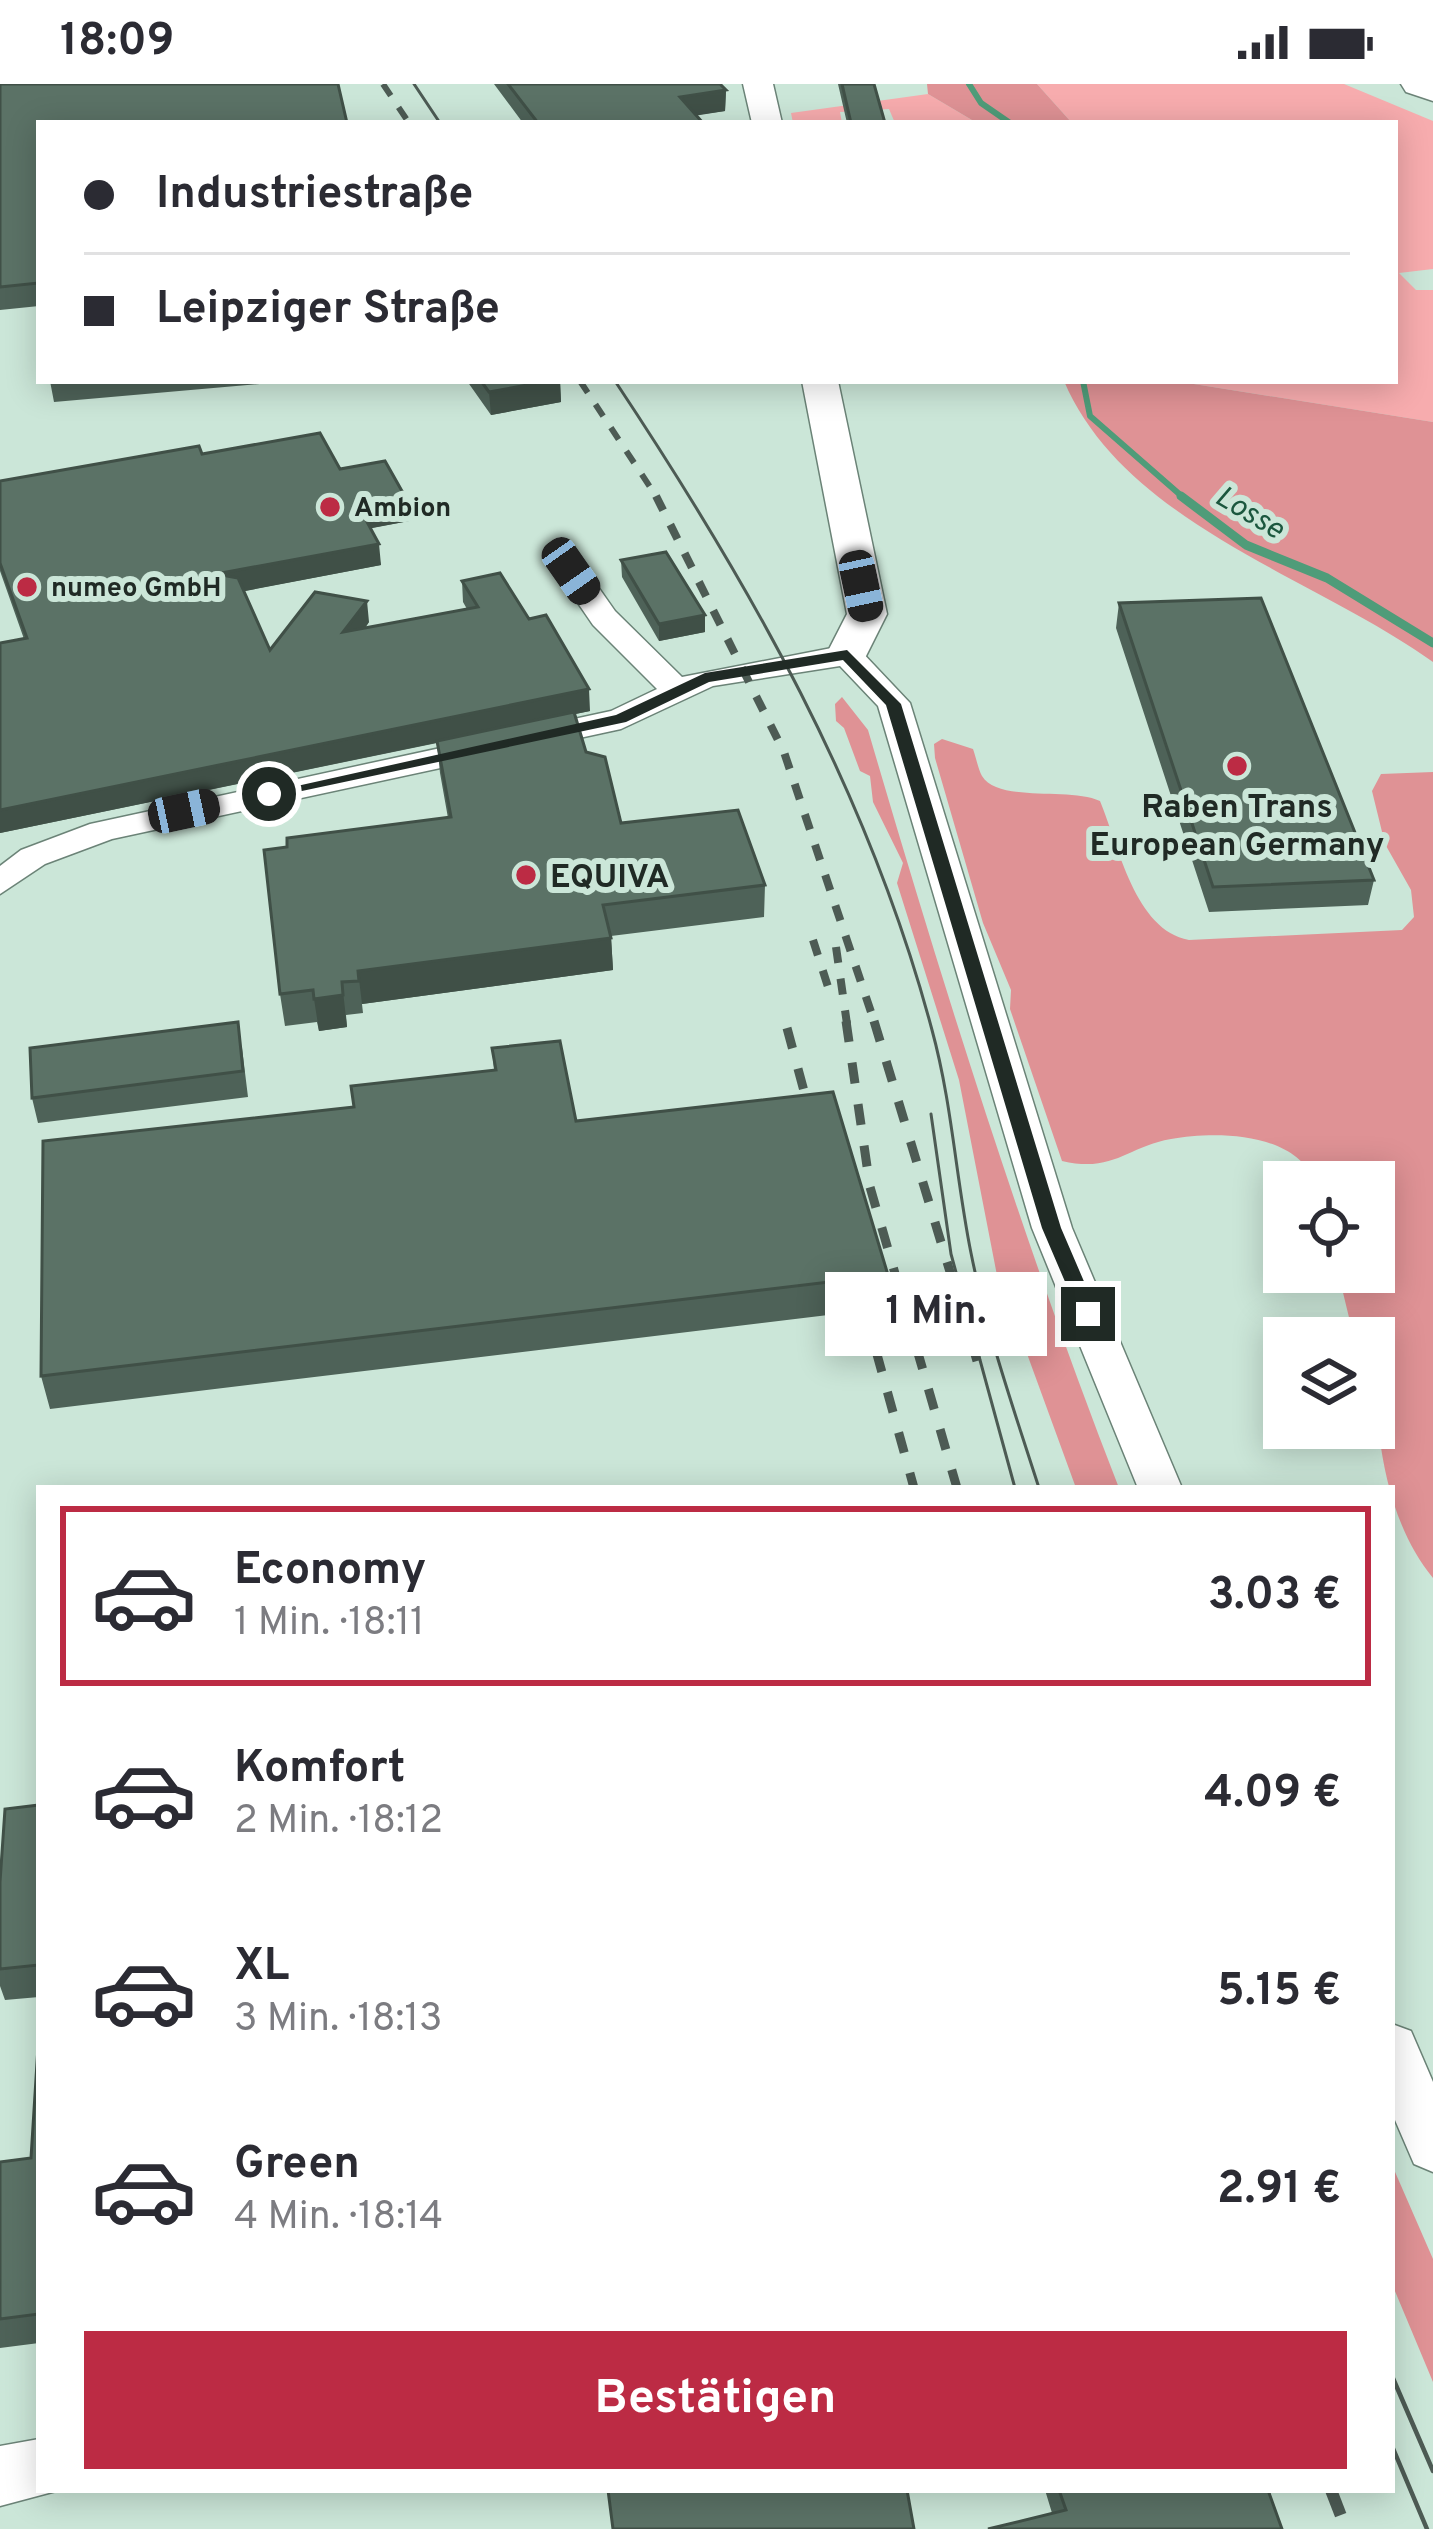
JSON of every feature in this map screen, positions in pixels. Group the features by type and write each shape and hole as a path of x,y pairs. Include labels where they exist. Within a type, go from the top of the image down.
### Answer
{"highway":[{"path":"1419,84 1433,90"}],"street":[{"path":"758,84 766,120"},
{"path":"821,384 867,614 847,655"},
{"path":"571,571 604,618 677,690"},
{"path":"0,883 33,856 102,831 621,718 705,678 847,655"},
{"path":"847,655 894,704 1052,1228 1159,1485"},
{"path":"1395,2055 1433,2146"},
{"path":"0,2476 36,2470"}],"shaded area":[{"path":"927,84 1037,84 1069,120 972,120 928,94"},
{"path":"1037,84 1344,84 1433,121 1433,269 1399,273 1416,290 1433,290 1433,422 1194,384 1398,384 1398,120 1069,120"},
{"path":"928,94 972,120 894,120 889,109 840,112 841,120 792,120 791,113"},
{"path":"1066,384 1194,384 1433,422 1433,662 1176,510 1131,473 1093,431"},
{"path":"842,697 868,730 985,1112 1118,1485 1075,1485 1026,1351 1002,1301 959,1080 897,883 903,863 873,802 870,776 860,771 844,728 836,721 835,704"},
{"path":"942,739 973,749 982,776 990,784 1018,792 1100,801 1142,904 1170,933 1189,940 1402,930 1414,917 1411,890 1385,844 1372,791 1381,774 1433,772 1433,1578 1402,1525 1382,1449 1395,1449 1395,1317 1349,1317 1343,1293 1395,1293 1395,1161 1300,1161 1273,1144 1210,1135 1171,1139 1095,1164 1062,1161 1010,1009 1011,990 983,923 934,744"},
{"path":"1395,2172 1433,2259 1433,2382 1395,2291"}],"building":[{"path":"0,84 338,84 346,120 36,120 36,283 0,287"},
{"path":"508,84 720,84 726,90 680,97 700,120 536,120"},
{"path":"842,84 874,84 884,120 850,120"},
{"path":"483,384 533,384 489,392"},
{"path":"320,433 340,469 385,461 407,500 360,509 379,544 216,574 238,578 270,650 315,592 367,601 343,632 478,607 462,581 500,573 529,619 546,615 589,689 0,810 0,643 27,638 0,563 0,481 199,446 202,454"},
{"path":"666,552 705,615 659,624 621,560"},
{"name":"Raben Trans European Germany","path":"1261,598 1374,880 1213,887 1119,603"},
{"path":"574,712 586,752 605,757 621,823 738,810 765,885 603,905 611,938 358,971 359,981 342,982 343,995 314,999 313,990 280,994 264,850 287,847 287,838 451,817 437,741"},
{"path":"238,1022 243,1071 32,1098 30,1048"},
{"path":"560,1041 576,1121 833,1092 888,1275 41,1376 43,1141 354,1107 351,1086 496,1070 492,1048"},
{"path":"36,1805 36,1965 0,1969 0,1882 5,1809"},
{"path":"36,2079 36,2314 0,2319 0,2162 31,2158"},
{"path":"608,2493 908,2493 914,2529 613,2529"},
{"path":"1060,2493 1269,2493 1282,2529 988,2529 1066,2510"}],"waterway":[{"name":"Losse","path":"969,84 981,103 1006,120"},
{"name":"Losse","path":"1084,384 1090,416 1185,499"},
{"name":"Losse","path":"1181,496 1246,545 1327,578 1433,643"}],"tram line":[{"path":"414,84 438,120"},
{"path":"617,384 758,613 840,774 875,857 932,1030 977,1283 1038,1485"},
{"path":"931,1114 951,1254 1014,1485"},
{"path":"1395,2383 1433,2471"},
{"path":"1395,2453 1427,2529"}],"railway":[{"path":"383,84 407,120"},
{"path":"582,384 658,499"},
{"path":"656,496 784,752 874,1021"},
{"path":"813,940 830,993"},
{"path":"836,947 847,1024"},
{"path":"846,1021 870,1187 956,1485"},
{"path":"874,1021 977,1361"},
{"path":"787,1028 814,1128"},
{"path":"865,1311 913,1485"},
{"path":"1332,2493 1346,2529"}],"place":[{"name":"Ambion","path":"330,507"},
{"name":"numeo GmbH","path":"27,587"},
{"name":"Raben Trans European Germany","path":"1237,766"},
{"name":"EQUIVA","path":"526,875"}],"route":[{"path":"269,794 621,718 705,678 847,655 894,704 1052,1228 1088,1314"}]}
